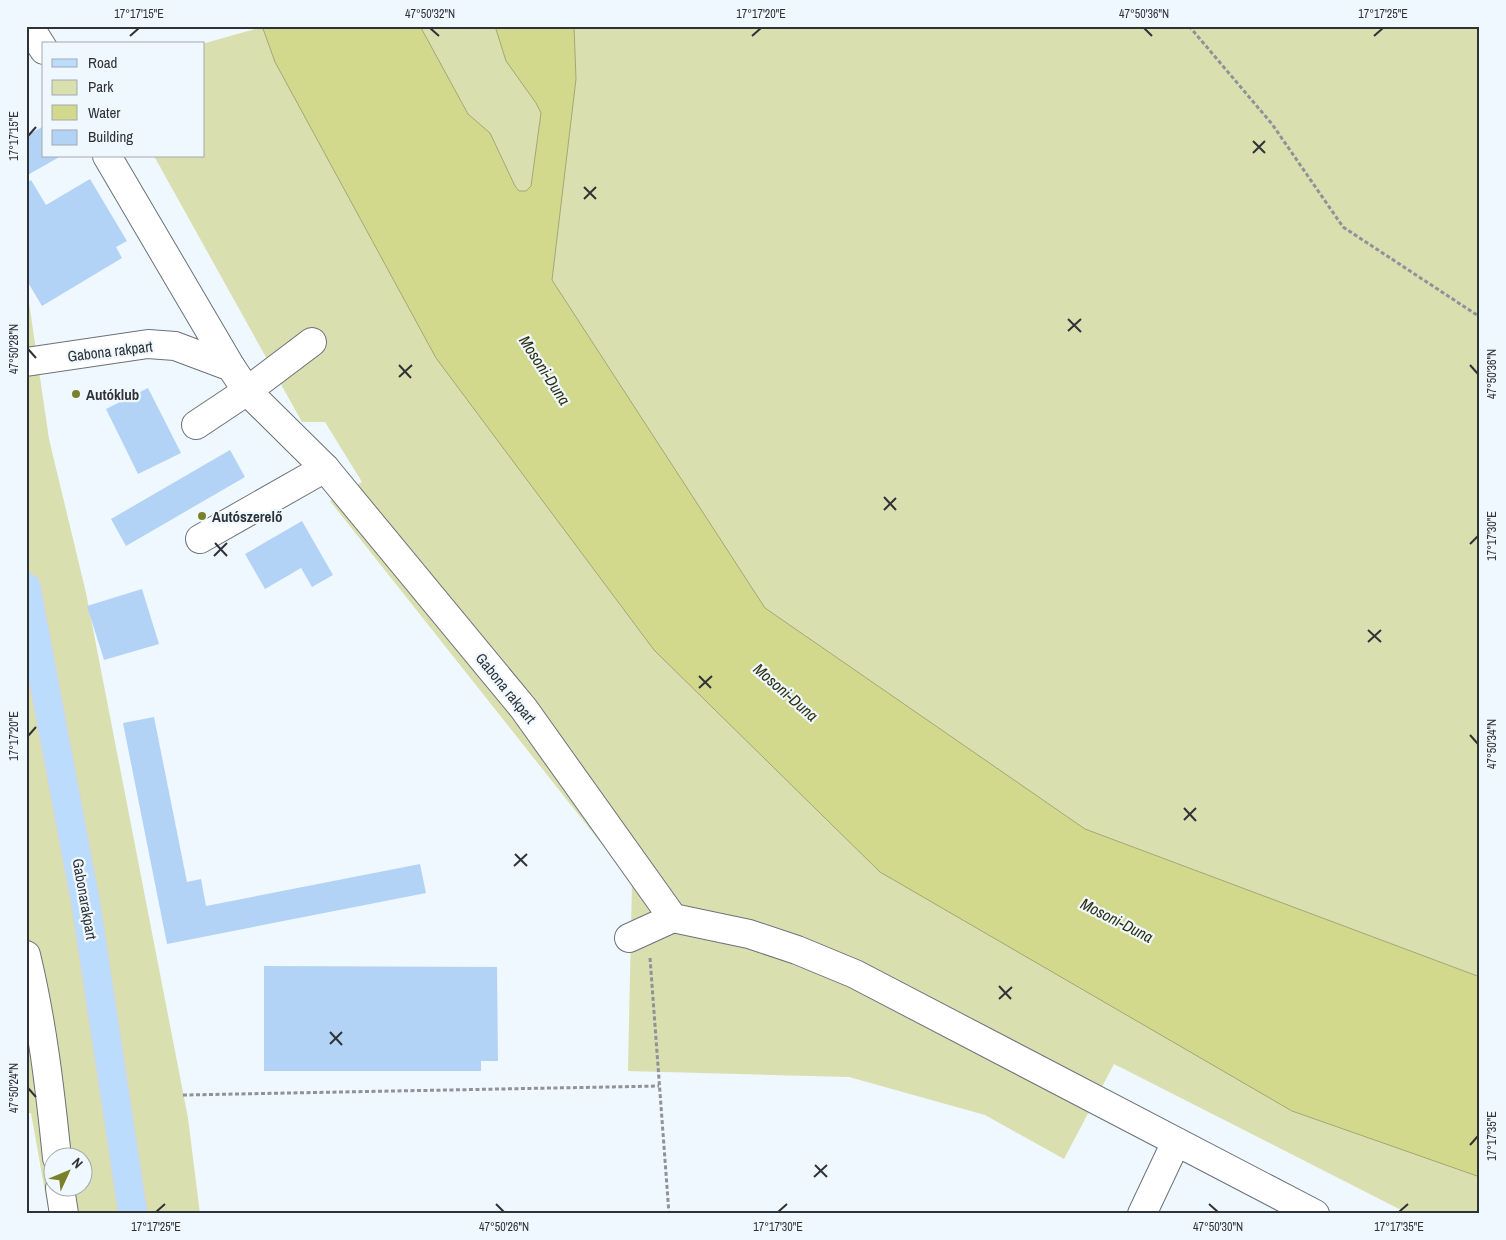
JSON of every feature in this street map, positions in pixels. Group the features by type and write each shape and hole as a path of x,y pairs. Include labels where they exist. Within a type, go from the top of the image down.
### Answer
{"main road":[{"name":"Gabonarakpart","path":"26,587 86,905 133,1214"}],"street":[{"path":"29,26 42,47"},
{"path":"108,158 231,367"},
{"path":"196,424 247,391 312,342"},
{"name":"Gabona rakpart","path":"26,362 148,344 175,346 231,367 247,391 325,468 524,709 673,918"},
{"path":"200,539 325,468"},
{"path":"638,934 673,918 750,934 798,950 855,974 1099,1103 1315,1214"},
{"path":"26,955 36,994 38,1088 54,1148"},
{"path":"1142,1214 1176,1142"},
{"path":"62,1198 64,1214"}],"path":[{"path":"1189,26 1272,124 1343,226 1480,317"},
{"path":"638,934 660,1086 669,1214"},
{"path":"183,1094 660,1086"}],"green space":[{"path":"420,26 495,26 506,61 541,113 531,186 526,191 519,191 515,186 490,133 468,114"},
{"path":"574,26 1480,26 1480,977 1085,829 765,608 552,280 576,79"},
{"path":"262,27 275,62 436,358 654,650 1292,1111 1480,1177 1480,1214 1409,1214 1114,1064 1064,1159 985,1115 849,1077 628,1071 632,882 330,501 362,482 325,422 302,422 155,158 205,158 205,43"},
{"path":"26,282 49,439 86,593 188,1118 200,1214 49,1214 46,1198 92,1198 92,1148 42,1148 42,1175 31,1113 26,1113"}],"water":[{"name":"Mosoni-Duna","path":"262,26 420,26 468,114 490,133 515,186 519,191 526,191 531,186 541,113 506,61 495,26 574,26 576,79 552,280 765,608 1085,829 1480,977 1480,1177 1292,1111 880,872 654,650 436,358 275,62"}],"building":[{"path":"42,127 42,158 58,158 26,176 26,136"},
{"path":"90,179 127,241 116,247 122,258 42,306 26,279 26,183 31,180 46,205"},
{"path":"148,388 181,453 138,474 106,409"},
{"path":"230,450 245,477 126,546 111,519"},
{"path":"302,521 333,575 312,587 301,568 265,589 245,554"},
{"path":"142,589 159,644 104,660 87,606"},
{"path":"154,717 187,882 201,879 206,906 420,864 426,893 167,944 123,723"},
{"path":"264,966 497,967 498,1061 481,1061 481,1071 264,1071"}],"place":[{"name":"Autóklub","path":"76,394"},
{"name":"Autószerelő","path":"202,516"}]}
